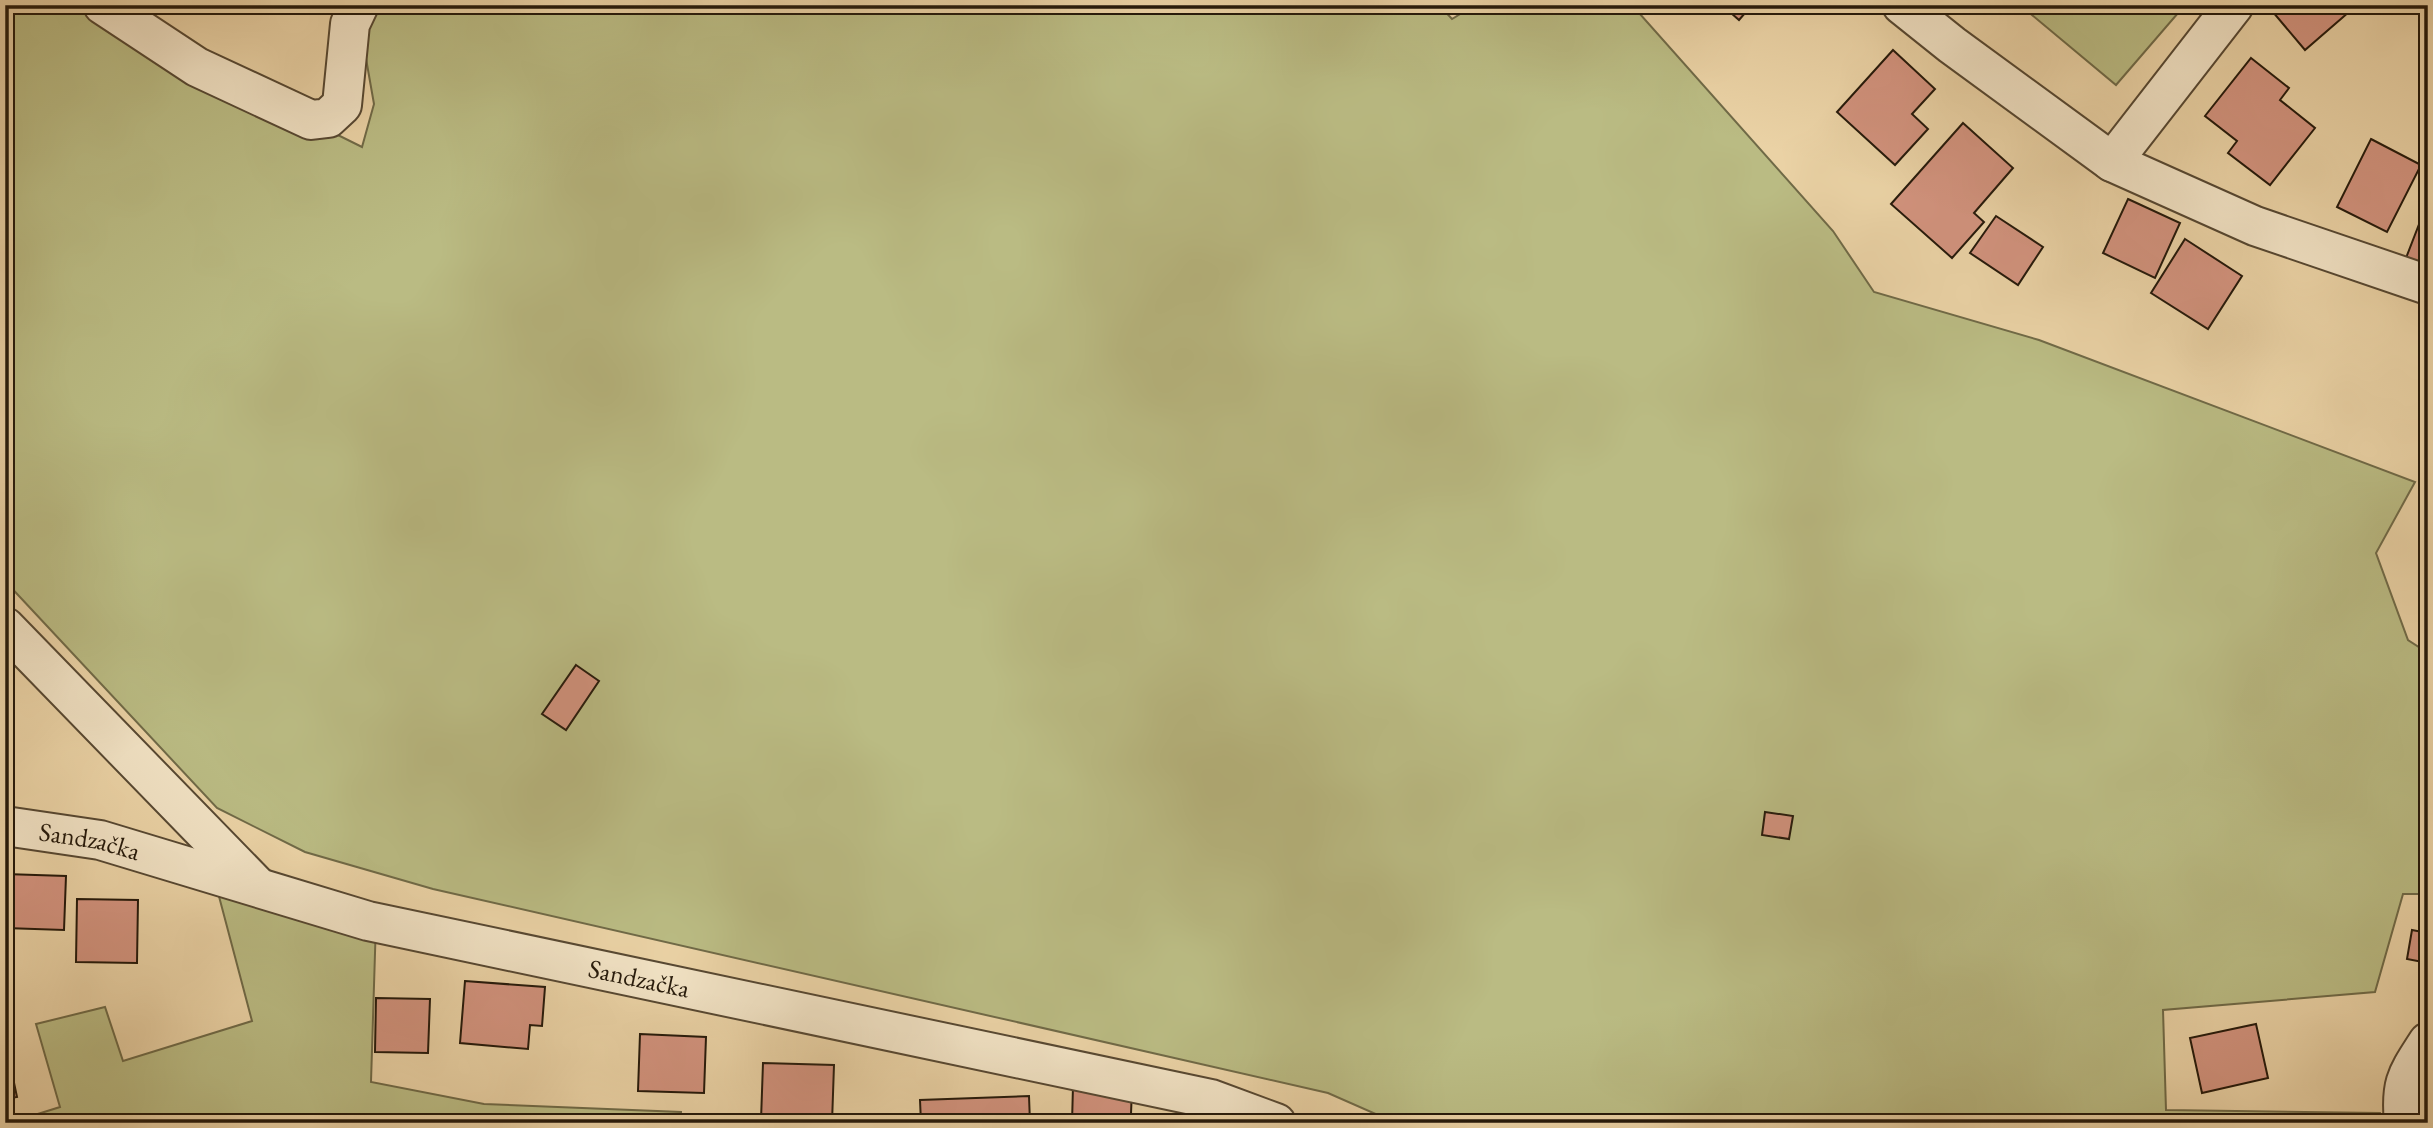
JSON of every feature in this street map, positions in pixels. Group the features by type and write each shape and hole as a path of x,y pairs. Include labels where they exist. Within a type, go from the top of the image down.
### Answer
{"street":[{"path":"103,5 197,67 311,120 328,118 342,105 350,24 359,5"},
{"path":"1902,5 2112,162 2255,226 2428,285"},
{"path":"2112,162 2234,5"},
{"path":"5,627 256,886"},
{"name":"Sandzačka","path":"5,826 100,841 368,921 1211,1111 1276,1123"},
{"path":"2404,1123 2402,1098 2405,1079 2428,1042"}],"green space":[{"path":"5,5 102,5 167,50 362,147 374,104 358,13 366,5 1439,5 1452,19 1475,5 1632,5 1833,231 1874,292 2039,340 2415,482 2376,553 2408,640 2428,653 2428,894 2403,894 2375,992 2163,1010 2166,1110 2380,1113 2382,1123 1396,1123 1328,1093 433,889 305,852 217,808 5,581"},
{"path":"2020,5 2185,5 2116,85"},
{"path":"212,870 376,921 371,1082 484,1104 681,1112 681,1123 9,1123 60,1107 36,1024 105,1007 123,1061 252,1021"}],"building":[{"path":"1722,5 1752,5 1739,20"},
{"path":"2267,5 2357,5 2305,50"},
{"path":"1893,50 1935,89 1912,114 1928,129 1895,165 1837,112"},
{"path":"2251,58 2289,88 2280,100 2315,128 2270,185 2228,153 2237,141 2205,116"},
{"path":"1963,123 2013,168 1974,213 1984,222 1952,258 1891,204"},
{"path":"2371,139 2421,165 2387,232 2337,207"},
{"path":"2128,199 2180,223 2155,278 2103,253"},
{"path":"2428,201 2428,267 2406,258"},
{"path":"1996,216 2043,247 2018,285 1970,253"},
{"path":"2185,239 2242,276 2208,329 2151,293"},
{"path":"576,665 599,681 566,730 542,714"},
{"path":"1765,812 1793,816 1789,839 1762,835"},
{"path":"5,874 66,876 64,930 5,928"},
{"path":"77,899 138,900 137,963 76,962"},
{"path":"2412,930 2428,933 2428,963 2407,959"},
{"path":"465,981 545,987 542,1026 530,1025 528,1049 460,1043"},
{"path":"376,998 430,999 428,1053 375,1052"},
{"path":"2256,1024 2268,1078 2202,1093 2190,1038"},
{"path":"640,1034 706,1037 704,1093 638,1091"},
{"path":"9,1059 17,1097 5,1099 5,1060"},
{"path":"763,1063 834,1065 832,1123 761,1120"},
{"path":"1073,1086 1132,1088 1131,1114 1150,1115 1150,1123 1072,1123"},
{"path":"1029,1096 1030,1123 921,1123 920,1100"}]}
